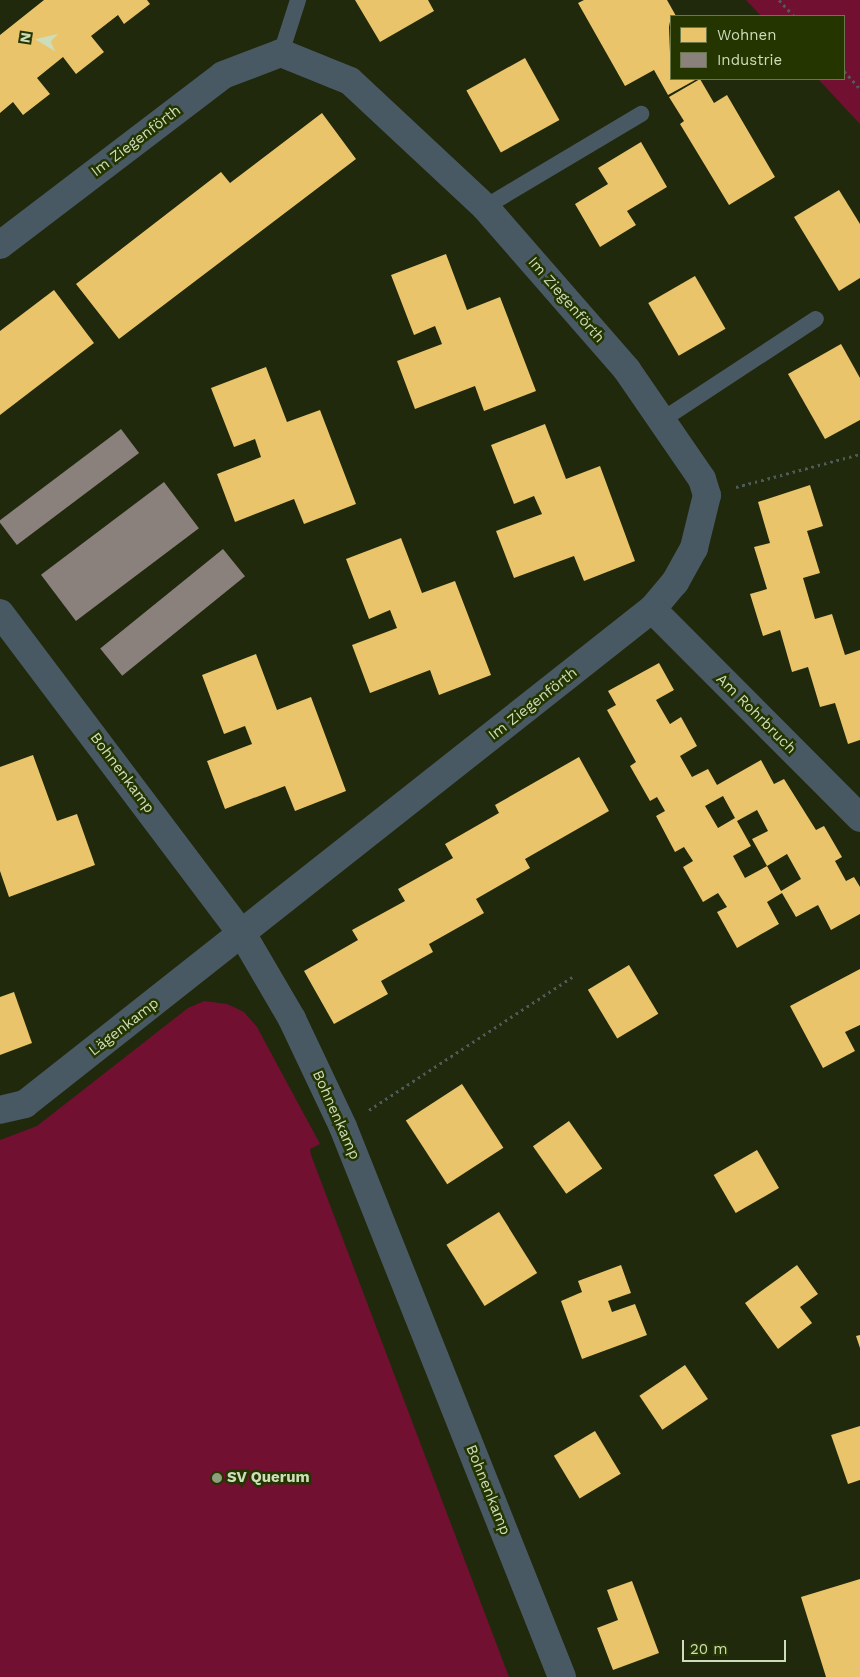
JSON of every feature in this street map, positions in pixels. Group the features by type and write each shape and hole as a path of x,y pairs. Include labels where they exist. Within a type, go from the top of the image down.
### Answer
{"street":[{"name":"Im Ziegenförth","path":"0,245 224,75 280,53 350,81 485,207 627,370 702,479 707,495 694,548 675,582 652,610 243,935"},
{"name":"Am Rohrbruch","path":"652,610 860,818"},
{"name":"Bohnenkamp","path":"0,613 243,935 292,1019 343,1127 562,1677"},
{"name":"Lägenkamp","path":"0,1110 25,1104 243,935"}],"lane":[{"path":"280,53 298,0"},
{"path":"485,207 642,114"},
{"path":"662,420 816,319"}],"path":[{"path":"779,0 793,15"},
{"path":"845,72 860,89"},
{"path":"707,495 860,454"},
{"path":"343,1127 572,977"}],"shaded area":[{"path":"746,0 860,0 860,124 819,80 845,80 845,15 760,15"},
{"name":"SV Querum","path":"204,1001 227,1004 244,1012 257,1027 320,1144 310,1149 311,1155 509,1677 0,1677 0,1140 37,1126 188,1008"}],"building: Wohnen":[{"path":"44,0 147,0 150,4 124,24 118,15 91,36 104,52 76,74 63,57 37,78 50,94 23,115 13,102 0,113 0,35"},
{"path":"355,0 428,0 434,11 380,42"},
{"path":"584,0 667,0 675,15 670,15 670,80 695,80 668,95 654,70 625,86 578,3"},
{"path":"525,58 559,120 501,153 466,90"},
{"path":"698,80 701,80 714,103 727,95 775,177 729,205 680,124 684,121 669,97"},
{"path":"322,113 356,159 119,339 76,284 221,172 230,183"},
{"path":"641,142 667,187 627,211 636,225 600,247 575,204 608,184 598,168"},
{"path":"839,190 860,224 860,278 839,291 794,217"},
{"path":"446,254 467,310 500,297 536,391 484,411 475,386 415,409 397,361 442,344 435,326 414,335 391,275"},
{"path":"695,276 726,329 679,356 648,303"},
{"path":"54,290 94,343 0,415 0,331"},
{"path":"841,344 860,378 860,420 825,439 788,374"},
{"path":"266,367 287,422 320,410 356,504 304,524 294,499 235,522 217,474 261,457 255,439 234,447 211,388"},
{"path":"545,424 566,479 600,466 635,561 584,581 574,556 514,578 496,531 542,514 534,496 514,504 491,445"},
{"path":"810,485 823,526 807,531 820,573 803,578 815,619 832,614 845,655 860,650 860,740 848,744 835,703 820,707 808,667 792,672 780,630 763,636 750,594 767,589 754,547 770,543 758,502"},
{"path":"401,538 422,593 455,581 491,675 439,695 430,670 370,693 352,645 397,628 390,610 369,619 346,559"},
{"path":"256,654 277,710 311,697 346,791 295,811 285,786 225,809 207,761 252,744 245,726 224,734 202,675"},
{"path":"659,663 674,690 656,700 670,724 681,717 697,746 680,756 692,777 708,769 717,785 761,760 774,784 784,779 816,830 824,826 842,857 835,861 846,881 854,877 860,887 860,914 831,930 818,905 796,917 782,893 767,902 779,924 737,948 717,912 727,907 718,893 703,902 683,867 693,861 684,847 675,852 656,816 665,811 657,797 650,801 630,766 636,762 607,710 616,705 608,691","holes":["723,796 735,818 718,828 705,806","757,810 768,831 752,839 767,866 745,878 733,856 751,846 737,821","787,854 801,879 781,891 767,866"]},
{"path":"33,755 57,821 77,814 95,865 9,897 0,871 0,767"},
{"path":"579,757 609,811 525,859 530,868 476,899 484,913 429,944 433,952 381,981 388,994 334,1024 304,971 358,940 352,930 405,901 398,889 453,858 445,844 499,813 495,805"},
{"path":"629,965 658,1014 617,1039 588,990"},
{"path":"860,969 860,1025 845,1032 855,1051 823,1068 790,1006"},
{"path":"14,992 32,1043 0,1055 0,997"},
{"path":"462,1084 503,1148 447,1184 406,1120"},
{"path":"569,1121 602,1169 566,1194 533,1146"},
{"path":"757,1150 779,1188 736,1213 714,1175"},
{"path":"499,1212 537,1273 485,1306 446,1245"},
{"path":"621,1265 631,1293 608,1301 612,1312 635,1304 647,1335 582,1359 561,1301 582,1292 578,1281"},
{"path":"797,1265 818,1294 800,1307 812,1323 778,1349 745,1303"},
{"path":"860,1335 860,1348 856,1336"},
{"path":"685,1365 708,1399 662,1430 639,1396"},
{"path":"860,1426 860,1480 848,1484 831,1435"},
{"path":"595,1431 621,1474 580,1499 554,1456"},
{"path":"860,1579 860,1677 826,1677 801,1597"},
{"path":"632,1581 659,1653 613,1670 597,1628 618,1620 607,1590"}],"building: Industrie":[{"path":"121,429 139,453 17,545 0,520"},
{"path":"164,482 199,528 76,621 41,575"},
{"path":"223,549 245,576 122,676 100,648"}],"place":[{"name":"SV Querum","path":"217,1478"}]}
